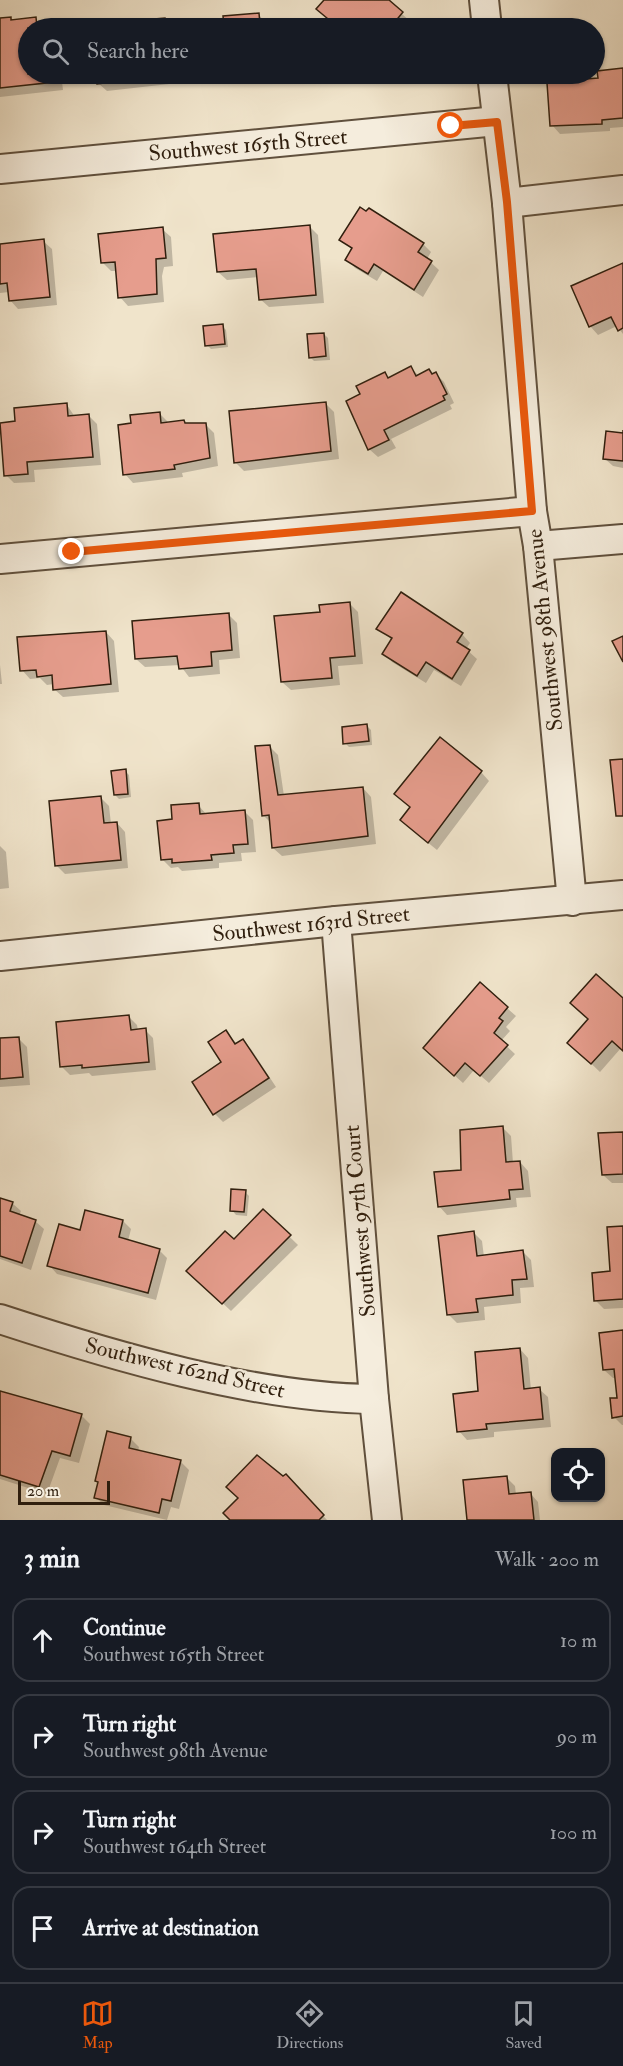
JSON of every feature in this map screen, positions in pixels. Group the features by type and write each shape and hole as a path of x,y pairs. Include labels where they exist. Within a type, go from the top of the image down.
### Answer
{"street":[{"path":"484,0 486,18"},
{"name":"Southwest 98th Avenue","path":"493,84 507,202 532,511 538,546 572,901"},
{"name":"Southwest 165th Street","path":"0,169 497,122"},
{"path":"507,202 623,190"},
{"path":"0,559 532,511"},
{"path":"538,546 623,539"},
{"name":"Southwest 163rd Street","path":"0,956 336,921 623,896"},
{"name":"Southwest 97th Court","path":"336,921 374,1399 387,1520"},
{"name":"Southwest 162nd Street","path":"0,1319 154,1364 272,1390 338,1398 374,1399"}],"building":[{"path":"324,0 389,0 403,12 398,18 327,18 316,9"},
{"path":"259,13 259,18 223,18 223,16"},
{"path":"0,18 18,19 18,84 37,84 0,88"},
{"path":"623,68 623,118 602,120 602,124 550,126 547,84 605,84 605,70"},
{"path":"360,207 366,211 369,208 424,243 418,252 432,261 414,290 374,264 368,274 345,260 352,248 339,240"},
{"path":"310,225 316,295 259,300 256,269 217,272 213,234"},
{"path":"163,227 166,258 156,259 157,294 118,298 115,262 101,263 98,234"},
{"path":"44,239 50,297 9,301 7,283 0,284 0,244"},
{"path":"623,263 623,328 618,331 611,317 589,327 571,286"},
{"path":"223,324 225,344 205,346 203,326"},
{"path":"324,333 326,356 309,358 307,334"},
{"path":"411,366 416,376 429,369 432,374 436,372 447,394 443,396 445,400 384,430 389,440 368,450 346,401 360,394 356,386 385,372 388,378"},
{"path":"326,402 331,451 234,463 229,411"},
{"path":"67,403 68,416 89,414 93,457 27,462 28,474 4,476 0,423 15,421 14,408"},
{"path":"160,412 161,423 184,420 185,423 206,423 210,458 174,465 175,469 123,475 118,425 131,423 130,415"},
{"path":"606,431 623,433 623,461 603,459"},
{"path":"401,592 463,633 457,642 470,650 452,679 426,662 417,676 382,654 392,638 376,629"},
{"path":"350,602 355,656 330,658 332,678 281,682 274,616 320,612 319,605"},
{"path":"229,613 232,650 211,652 212,666 179,669 177,656 135,659 132,621"},
{"path":"106,631 111,684 53,690 52,675 37,677 36,670 20,671 17,637"},
{"path":"623,636 623,662 612,641"},
{"path":"367,724 369,741 343,744 342,727"},
{"path":"440,737 482,771 428,843 400,820 410,807 394,794"},
{"path":"270,745 278,795 363,787 368,836 272,848 269,815 262,816 255,746"},
{"path":"623,759 623,816 616,816 610,760"},
{"path":"126,769 128,794 114,795 111,771"},
{"path":"101,796 104,823 117,822 121,860 55,866 49,801"},
{"path":"199,803 200,814 245,810 248,844 233,845 234,853 211,855 212,860 172,863 172,859 161,860 157,821 172,819 171,805"},
{"path":"596,974 623,998 623,1051 612,1041 591,1064 567,1043 588,1019 570,1003"},
{"path":"480,982 508,1007 499,1018 503,1021 494,1033 508,1045 480,1076 465,1063 454,1076 423,1048"},
{"path":"129,1015 131,1030 146,1028 149,1062 82,1068 82,1065 60,1067 56,1022"},
{"path":"226,1030 235,1044 243,1039 269,1078 213,1115 192,1082 221,1062 208,1042"},
{"path":"19,1037 23,1077 0,1079 0,1038"},
{"path":"503,1126 506,1162 520,1161 523,1189 509,1190 510,1199 438,1207 434,1172 461,1170 460,1130"},
{"path":"623,1132 623,1174 602,1175 598,1133"},
{"path":"231,1189 246,1190 244,1212 230,1211"},
{"path":"0,1198 13,1202 10,1211 36,1220 22,1263 0,1256"},
{"path":"263,1209 291,1235 222,1304 186,1271 225,1231 234,1239"},
{"path":"85,1210 123,1220 119,1237 160,1249 148,1293 47,1266 59,1224 80,1230"},
{"path":"623,1226 623,1299 594,1301 592,1273 610,1271 607,1227"},
{"path":"474,1231 477,1256 523,1250 527,1279 512,1280 513,1295 476,1299 478,1312 447,1315 438,1236"},
{"path":"623,1330 623,1416 612,1418 610,1398 617,1398 614,1369 603,1370 599,1333"},
{"path":"520,1348 524,1389 540,1387 543,1419 486,1424 487,1429 457,1432 453,1394 478,1391 475,1352"},
{"path":"0,1391 82,1414 70,1456 52,1451 39,1487 0,1475"},
{"path":"107,1431 131,1437 129,1448 181,1460 171,1501 162,1499 159,1513 94,1498 98,1482 95,1481"},
{"path":"257,1455 283,1476 286,1474 324,1515 319,1520 230,1520 223,1513 238,1498 226,1487"},
{"path":"507,1476 509,1494 531,1492 534,1520 467,1520 463,1480"}],"route":[{"path":"72,552 532,511 507,202 497,122 451,126"}]}
